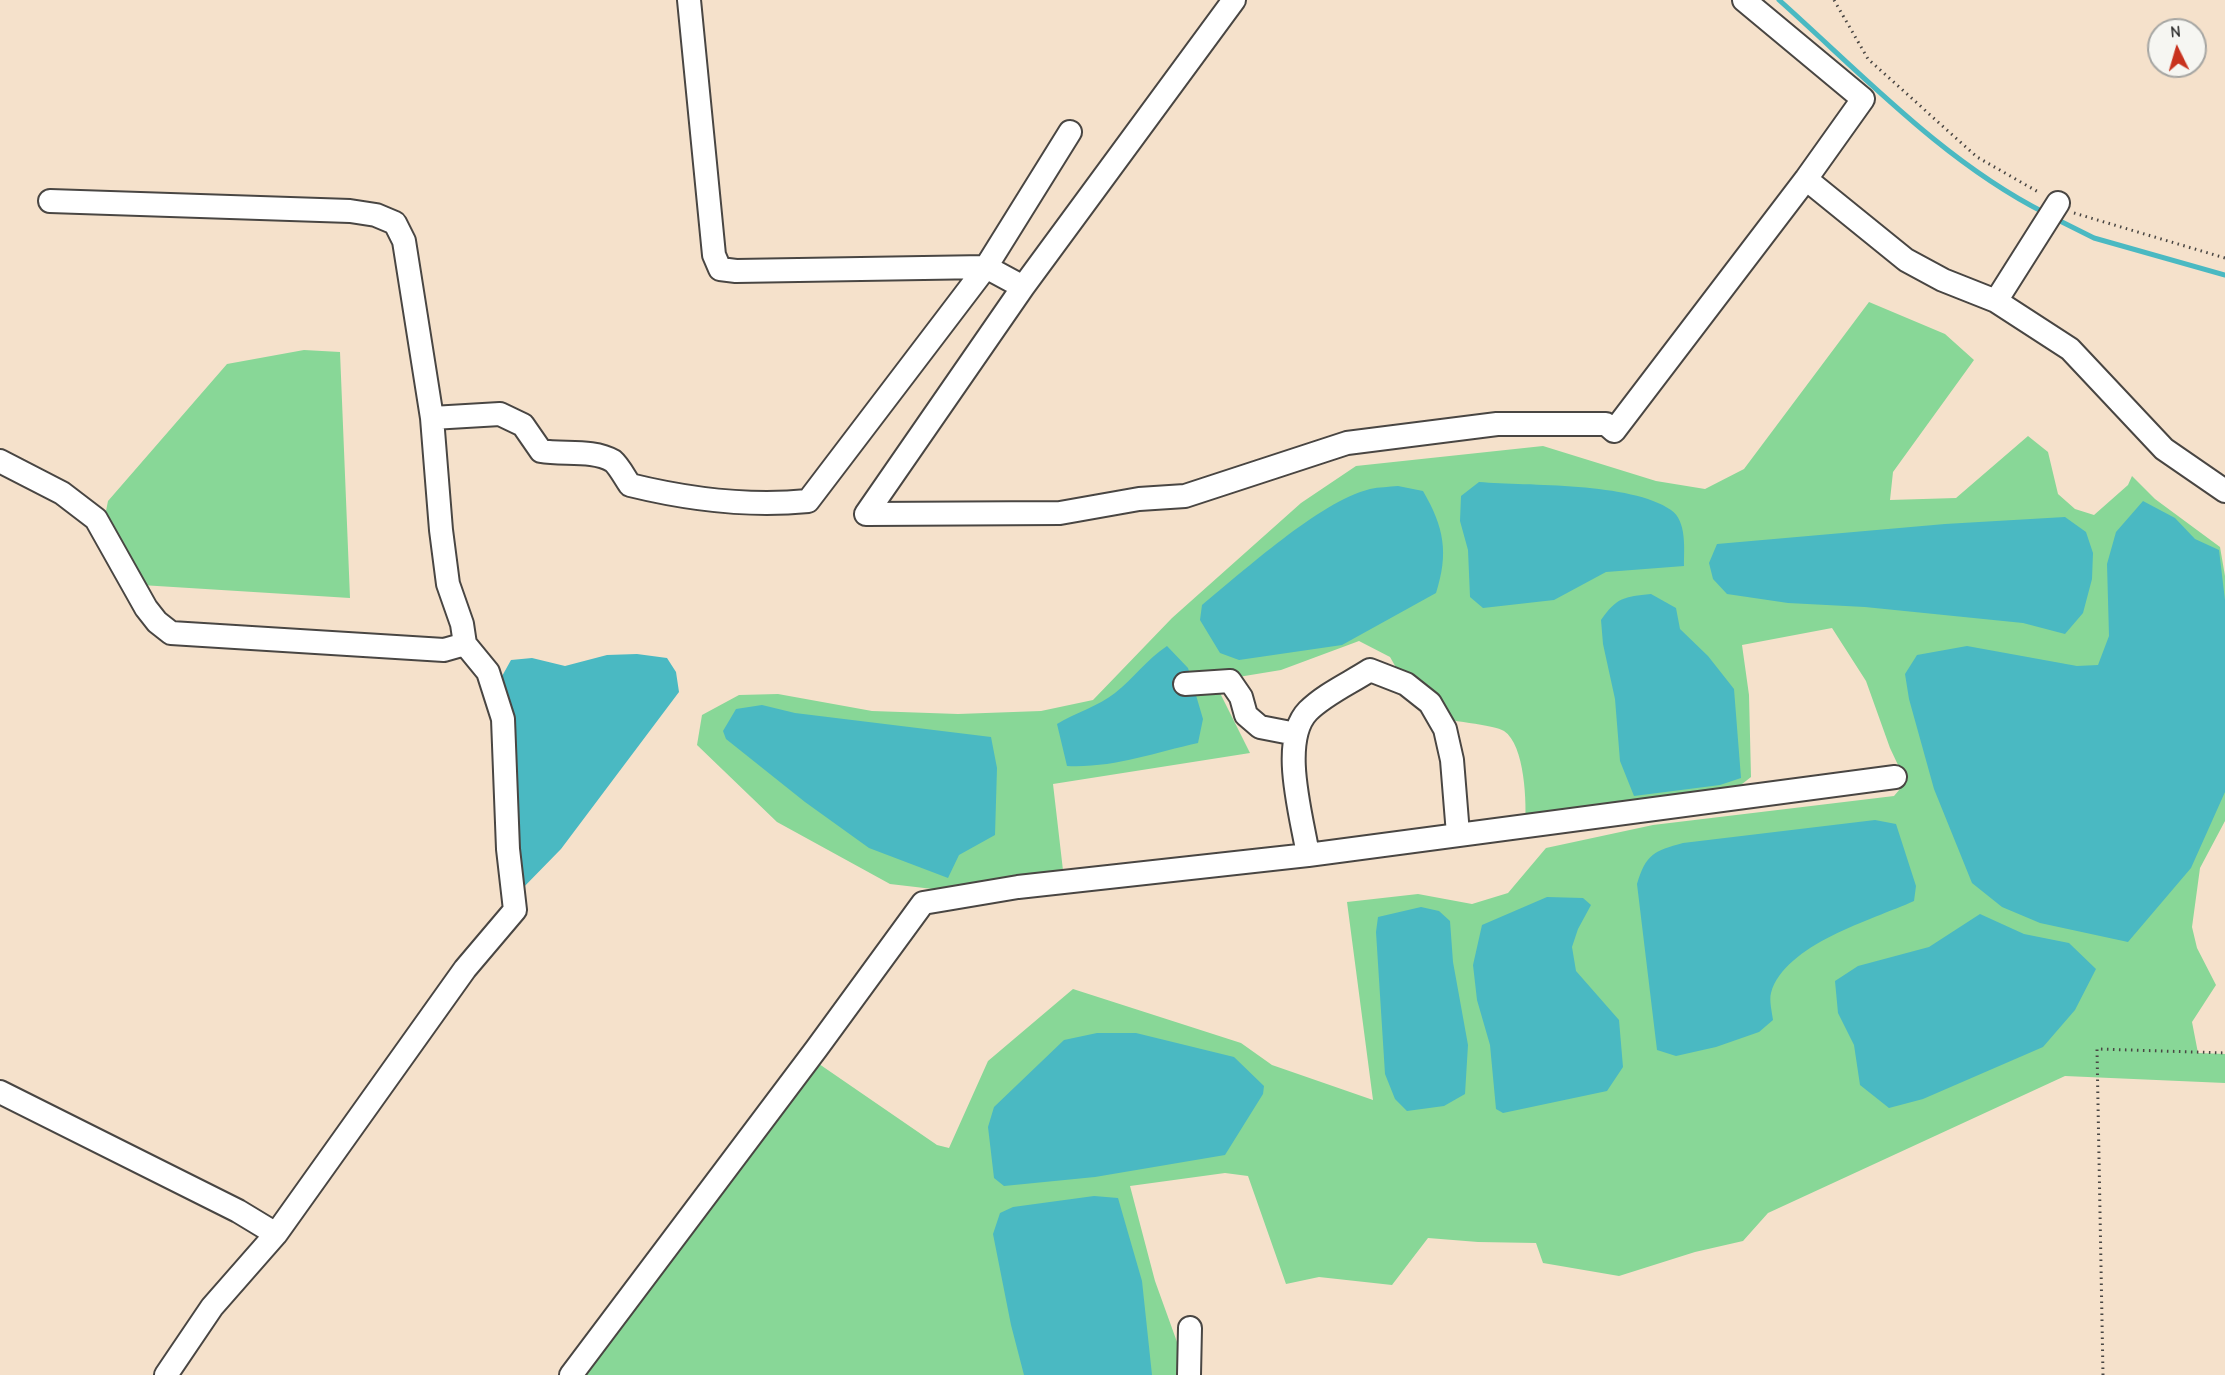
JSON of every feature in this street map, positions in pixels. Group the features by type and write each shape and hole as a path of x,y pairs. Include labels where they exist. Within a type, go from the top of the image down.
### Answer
{"lane":[{"path":"689,0 714,255 720,269 736,271 986,267 1023,287"},
{"path":"1234,0 1023,287 866,513 1060,513 1139,499 1185,496 1347,444 1416,433 1497,424 1606,424 1614,431 1806,179 1863,99 1744,0"},
{"path":"432,418 500,414 523,425 541,451 561,455 587,454 614,462 630,485 683,498 786,504 807,501 986,267 1070,132"},
{"path":"1806,179 1906,260 1943,279 1996,301 2070,349 2164,449 2225,490"},
{"path":"50,201 350,211 376,215 395,223 404,241 432,418 447,574 462,624 465,644 488,672 503,718 508,849 515,910 465,969 276,1234 212,1307 166,1375"},
{"path":"1996,301 2052,212"},
{"path":"0,461 62,493 96,519 146,608 171,633 444,650 465,644"},
{"path":"1308,855 1293,753 1296,734 1307,712 1370,670 1406,684 1430,703 1445,729 1452,760 1458,834"},
{"path":"1185,684 1230,681 1241,697 1246,715 1260,727 1296,734"},
{"path":"571,1375 923,903 1018,887 1308,855 1895,777"},
{"path":"0,1092 238,1211 276,1234"},
{"path":"1189,1375 1190,1328"}],"path":[{"path":"1834,0 1868,59 1977,157 2052,212 2076,214 2225,258"},
{"path":"2103,1375 2097,1049 2225,1053"}],"green space":[{"path":"1869,302 1945,334 1974,360 1893,472 1890,500 1956,498 2028,436 2048,452 2058,494 2075,509 2094,515 2128,485 2132,476 2155,499 2220,547 2225,576 2225,821 2200,868 2192,927 2197,948 2216,985 2192,1022 2198,1053 2225,1054 2225,1083 2065,1076 1768,1213 1743,1241 1695,1252 1619,1276 1543,1263 1536,1243 1428,1238 1392,1285 1319,1277 1286,1284 1248,1176 1225,1173 1130,1186 1155,1281 1177,1342 1189,1346 1187,1375 579,1375 806,1055 937,1145 949,1148 988,1061 1073,989 1241,1043 1272,1065 1373,1100 1347,902 1418,894 1472,904 1508,893 1546,848 1653,825 1894,796 1906,782 1890,748 1866,681 1832,628 1742,645 1749,695 1751,777 1737,788 1525,828 1526,804 1523,775 1511,738 1499,729 1431,717 1410,692 1390,657 1359,641 1281,670 1214,681 1250,753 1053,784 1064,879 950,891 890,884 777,822 697,745 702,715 739,695 778,694 872,711 958,714 1041,711 1093,700 1172,618 1301,503 1356,466 1543,446 1656,481 1705,489 1744,469"},
{"path":"304,350 340,352 350,598 125,584 101,536 108,501 227,364"}],"water":[{"path":"1479,482 1606,490 1631,494 1653,501 1671,510 1680,521 1684,536 1684,566 1606,572 1554,600 1483,608 1470,597 1468,550 1460,521 1461,496"},
{"path":"1398,486 1423,491 1436,516 1443,553 1436,593 1342,645 1239,660 1220,653 1200,620 1202,605 1283,539 1328,508 1350,496 1370,489"},
{"path":"2143,501 2175,518 2195,539 2219,550 2225,600 2225,792 2191,868 2128,942 2040,923 2002,907 1972,883 1934,789 1909,699 1905,674 1917,655 1967,646 2077,666 2098,665 2109,636 2107,564 2116,532"},
{"path":"2065,517 2086,532 2093,553 2092,579 2083,613 2065,634 2023,623 1865,607 1788,603 1727,594 1713,579 1709,563 1717,544 1945,524"},
{"path":"1651,594 1676,608 1680,629 1708,656 1734,689 1741,778 1720,785 1634,796 1620,761 1615,699 1603,644 1601,620 1617,602 1634,596"},
{"path":"1167,646 1188,668 1203,719 1198,743 1101,765 1067,766 1057,724 1109,698"},
{"path":"637,654 667,658 676,672 679,692 561,849 518,893 496,687 511,660 532,658 565,666 607,655"},
{"path":"762,705 795,713 991,737 997,768 995,835 959,855 948,878 869,848 805,802 726,739 723,731 736,709"},
{"path":"1875,820 1896,824 1916,886 1914,901 1832,936 1811,947 1793,961 1779,976 1771,993 1773,1020 1759,1032 1716,1047 1676,1056 1657,1050 1637,884 1644,866 1652,855 1683,843"},
{"path":"1547,897 1583,898 1591,905 1578,929 1572,947 1576,971 1619,1020 1623,1067 1607,1091 1503,1113 1496,1109 1490,1045 1477,1000 1473,965 1482,925"},
{"path":"1421,907 1439,911 1450,921 1453,962 1468,1045 1465,1094 1444,1106 1407,1111 1395,1099 1385,1074 1376,932 1378,917"},
{"path":"1980,914 2024,934 2069,943 2096,969 2075,1010 2043,1047 1923,1099 1889,1108 1860,1085 1854,1045 1838,1013 1835,981 1858,966 1929,947"},
{"path":"1097,1033 1136,1033 1234,1057 1264,1086 1263,1094 1225,1155 1095,1177 1004,1186 994,1178 988,1127 994,1107 1064,1040"},
{"path":"1094,1196 1118,1198 1142,1281 1152,1375 1024,1375 1011,1325 993,1234 1000,1213 1013,1207"}],"waterway":[{"path":"1779,0 1873,87 1939,143 1973,169 2045,213"},
{"path":"2054,218 2094,238 2225,275"}]}
